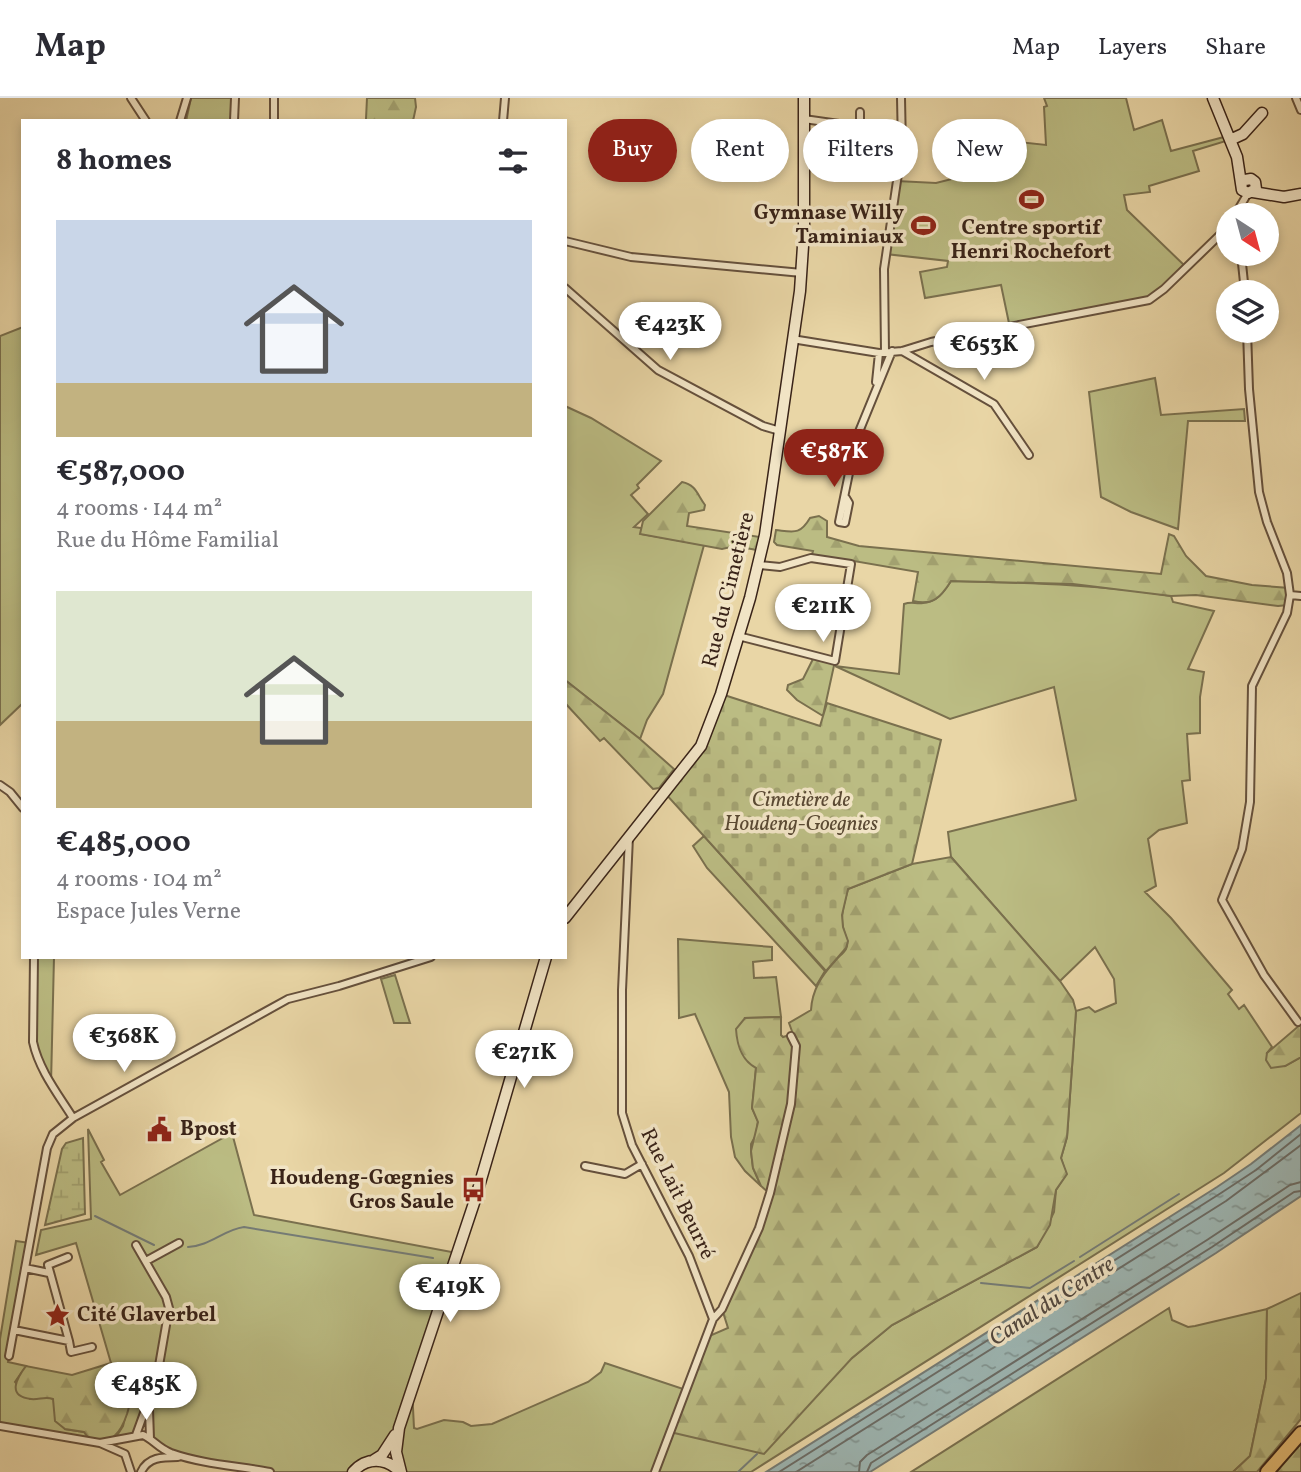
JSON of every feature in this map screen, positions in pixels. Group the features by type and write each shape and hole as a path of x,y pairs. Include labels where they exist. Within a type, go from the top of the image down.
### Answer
{"highway":[{"path":"1267,1472 1301,1433"}],"street":[{"path":"131,98 145,119"},
{"path":"181,119 187,98"},
{"path":"234,119 235,98"},
{"path":"274,98 274,119"},
{"path":"503,119 505,98"},
{"name":"Rue du Cimetière","path":"804,98 804,119"},
{"path":"842,523 843,502 846,498 856,439 876,387 885,352 884,270 902,147 901,98"},
{"path":"1213,98 1249,187 1241,203"},
{"path":"1296,98 1301,110"},
{"path":"860,112 860,119"},
{"path":"1230,140 1243,134 1262,113"},
{"name":"Rue du Cimetière","path":"567,915 701,746 721,694 759,565 765,535 802,273 803,182"},
{"path":"1249,187 1277,196 1301,194"},
{"path":"792,340 885,352 902,351 931,342 1149,300 1216,239"},
{"path":"567,241 631,257 802,273"},
{"path":"567,290 658,370 762,426 780,431"},
{"path":"1247,343 1259,492 1267,522 1287,573 1290,595 1287,613 1252,686 1250,802 1240,857 1222,900 1265,975 1298,1022"},
{"path":"902,351 994,404 1029,455"},
{"path":"876,387 885,352"},
{"path":"738,636 835,661 851,564 811,558 780,567 759,565"},
{"path":"1290,595 1301,596"},
{"path":"0,785 21,806"},
{"name":"Rue Lait Beurré","path":"630,835 622,990 623,1121 689,1256 713,1319"},
{"path":"34,959 35,1052 51,1084 73,1118"},
{"path":"9,1356 47,1148 53,1134 73,1118 288,999 425,959"},
{"path":"353,1470 373,1460 390,1445 399,1428 471,1211 545,959"},
{"path":"655,1472 713,1319 722,1309 770,1193 791,1104 796,1046 791,1036"},
{"path":"585,1167 625,1174 642,1164"},
{"path":"146,1261 179,1243"},
{"path":"0,1426 100,1443 129,1439 136,1435 157,1377 169,1308 166,1297 136,1245"},
{"path":"68,1257 48,1265 49,1273 72,1352 92,1347"},
{"path":"25,1268 49,1273"},
{"path":"14,1331 69,1341"},
{"path":"141,1472 154,1453 149,1404"},
{"path":"399,1428 396,1452 401,1472"},
{"path":"136,1435 186,1458"},
{"path":"129,1439 125,1448 131,1472"},
{"path":"100,1443 136,1464 168,1457 186,1458 270,1472"},
{"path":"373,1460 386,1462 401,1472"}],"green space":[{"path":"191,98 233,98 232,119 186,119"},
{"path":"367,98 415,98 413,119 366,119"},
{"name":"Centre sportif Henri Rochefort","path":"1044,98 1126,98 1134,130 1162,120 1171,151 1224,137 1226,141 1193,151 1199,171 1149,186 1150,192 1124,195 1127,210 1186,267 1155,296 1010,328 1001,285 925,298 920,272 947,267 948,261 886,254 897,182 1027,182 1027,143 1046,145 1044,107 1047,106"},
{"path":"21,328 21,705 0,725 0,336"},
{"path":"1155,378 1161,415 1244,409 1245,421 1188,421 1178,529 1131,512 1101,497 1089,392"},
{"path":"567,407 591,418 661,461 637,485 639,488 631,495 648,514 634,527 641,528 641,534 704,545 663,694 647,720 640,739 567,682"},
{"path":"682,482 693,488 705,505 704,510 689,513 687,526 760,537 757,550 735,546 722,549 640,534 643,521"},
{"path":"819,516 827,521 827,537 859,546 1161,574 1169,534 1174,536 1186,556 1206,576 1252,585 1289,588 1288,605 1196,595 1171,596 1073,584 951,581 936,599 926,602 913,601 918,572 854,561 851,564 811,558 813,551 777,545 774,542 776,530 800,530 810,518"},
{"path":"951,581 1061,585 1144,592 1171,596 1173,602 1214,611 1188,669 1204,672 1200,697 1200,733 1187,734 1190,780 1182,781 1187,823 1159,830 1148,839 1156,886 1145,892 1171,918 1232,990 1228,994 1239,1009 1244,1005 1272,1047 1267,1053 1285,1066 1301,1057 1301,1113 1224,1173 751,1472 401,1472 390,1445 348,1472 270,1472 186,1458 154,1445 149,1407 136,1435 100,1443 116,1437 123,1426 131,1393 111,1363 76,1243 36,1255 41,1230 91,1219 88,1129 104,1160 101,1162 120,1195 232,1133 254,1215 457,1253 412,1388 414,1428 417,1429 444,1420 463,1422 471,1426 492,1424 588,1382 601,1372 605,1363 686,1390 852,1358 892,1325 1037,1247 1054,1212 1056,1190 1066,1174 1061,1158 1067,1137 1076,1011 1089,1007 1095,1012 1116,1003 1114,979 1095,947 1060,981 951,857 948,832 1076,800 1054,687 950,719 835,666 899,674 904,604 932,601 943,593"},
{"path":"815,655 835,661 823,716 797,700 787,690 788,685 803,679"},
{"path":"567,682 674,769 659,788 653,789 604,738 600,741 567,705"},
{"name":"Cimetière de Houdeng-Goegnies","path":"721,694 820,726 827,703 941,740 912,864 848,889 842,915 848,941 846,948 826,971 664,792 694,757"},
{"path":"704,836 825,971 816,986 707,868 693,846"},
{"path":"951,857 1060,981 1073,1000 1076,1011 1067,1137 1061,1158 1067,1174 1056,1190 1050,1225 1037,1247 892,1325 852,1358 764,1454 670,1432 707,1337 728,1328 722,1309 759,1228 769,1193 761,1186 753,1168 751,1151 758,1122 752,1108 756,1068 747,1061 741,1051 736,1029 745,1018 781,1017 781,1035 783,1037 793,1034 789,1023 811,1010 818,983 846,949 842,918 848,889 912,864"},
{"path":"678,939 772,947 772,960 753,962 754,978 776,977 781,1017 745,1018 756,1068 752,1108 758,1121 751,1151 753,1168 761,1186 735,1157 731,1137 729,1092 695,1014 679,1018"},
{"path":"36,959 54,959 51,1084 35,1052"},
{"path":"395,975 410,1023 394,1023 381,979"},
{"path":"1301,1024 1301,1057 1285,1066 1271,1068 1266,1060 1267,1053"},
{"path":"83,1138 85,1214 45,1225 62,1149 66,1143"},
{"path":"16,1241 30,1243 8,1362 26,1366 15,1382 30,1399 54,1399 65,1429 84,1432 91,1441 0,1425 0,1339"},
{"path":"1301,1293 1301,1419 1257,1472 1233,1472 1250,1456 1266,1379 1267,1309"},
{"path":"1169,1308 1172,1320 1188,1327 1267,1309 1266,1379 1250,1456 1233,1472 911,1472"},
{"path":"111,1363 127,1384 130,1400 122,1426 115,1436 105,1441 91,1441 84,1432 65,1429 55,1421 53,1399 31,1399 18,1394 16,1390 19,1376 26,1366 72,1375"},
{"path":"1301,1439 1301,1472 1273,1472"}],"water":[{"name":"Canal du Centre","path":"1301,1125 1301,1196 1216,1253 870,1472 766,1472 1217,1187"}],"waterway":[{"name":"Canal du Centre","path":"1080,1257 1179,1194"},
{"path":"95,1216 154,1245"},
{"path":"188,1247 203,1244 244,1227 433,1258"},
{"name":"Canal du Centre","path":"981,1283 1030,1288 1074,1261"},
{"path":"738,1472 757,1454"}],"place":[{"name":"Centre sportif Henri Rochefort","path":"1031,199"},
{"name":"Gymnase Willy Taminiaux","path":"924,225"},
{"name":"Bpost","path":"160,1129"},
{"name":"Houdeng-Gœgnies Gros Saule","path":"474,1190"},
{"name":"Cité Glaverbel","path":"57,1315"}]}
